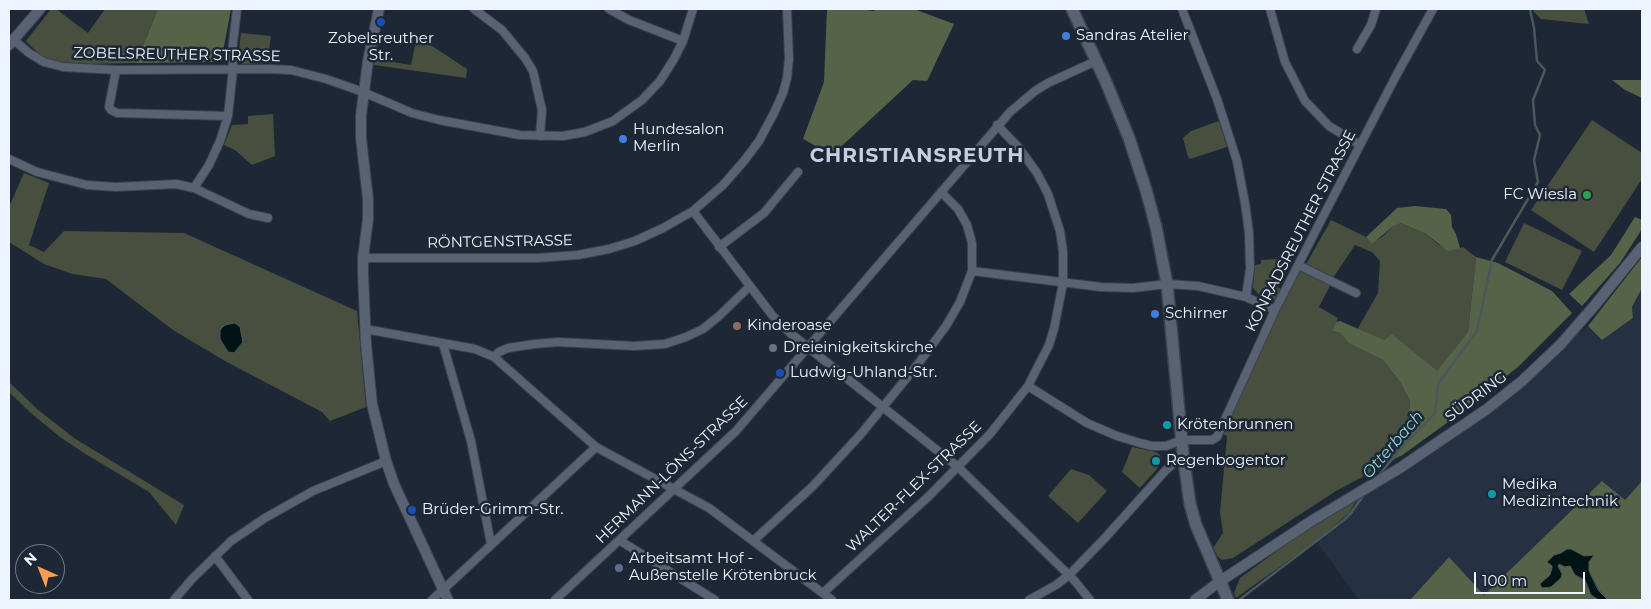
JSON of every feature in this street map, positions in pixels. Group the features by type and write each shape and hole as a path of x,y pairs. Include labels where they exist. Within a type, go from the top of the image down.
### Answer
{"main road":[{"path":"1072,9 1114,102 1139,165 1156,227 1167,284 1183,456 1188,489 1196,525 1228,600"}],"street":[{"path":"11,43 40,9"},
{"path":"194,188 209,165 220,141 228,116 237,9"},
{"path":"379,9 374,26 363,92 361,138 368,199 368,219 363,258 365,329 372,404 386,461 394,484 448,600"},
{"path":"474,9 502,30 533,71 542,110 540,136"},
{"path":"609,9 634,23 683,41"},
{"name":"ZOBELSREUTHER STRASSE","path":"11,43 44,62 63,67 116,70 291,70 326,79 363,92 412,113 439,120 520,135 563,136 585,132 613,121 642,100 660,81 683,41 693,9"},
{"name":"RÖNTGENSTRASSE","path":"363,258 536,258 578,255 634,241 663,228 693,211 723,185 744,161 759,141 783,93 787,78 788,59 786,9"},
{"path":"1182,9 1222,114 1237,161 1249,233 1250,269 1246,297"},
{"path":"1270,9 1285,62 1305,101 1329,126 1360,145"},
{"path":"1357,49 1376,9"},
{"name":"KONRADSREUTHER STRASSE","path":"1182,440 1212,440 1217,436 1275,310 1433,9"},
{"name":"HERMANN-LÖNS-STRASSE","path":"555,600 736,431 1010,112 1035,91 1060,76 1096,61"},
{"path":"116,70 109,107 117,113 228,116"},
{"name":"WALTER-FLEX-STRASSE","path":"823,593 923,502 990,434 1028,386 1041,363 1051,337 1063,282 1063,251 1060,231 1048,194 1028,160 1013,140 997,125"},
{"path":"9,159 37,172 87,185 116,188 176,184 194,188 249,214 268,218"},
{"path":"719,247 764,213 798,172"},
{"path":"753,541 830,469 883,407 946,326 960,302 972,271 973,258 970,234 958,209 941,192"},
{"path":"693,211 772,315 790,333 958,467 1068,575 1090,600"},
{"name":"SÜDRING","path":"1195,600 1219,582 1337,505 1400,468 1487,410 1522,381 1561,344 1601,298 1642,246"},
{"path":"1298,265 1356,293"},
{"path":"972,271 1101,287 1133,288 1167,284 1198,286 1246,297 1275,310"},
{"path":"494,357 499,352 508,348 543,343 634,346 665,344 703,329 750,286"},
{"path":"365,329 475,349 494,357 596,447 709,508 832,600"},
{"path":"443,344 471,441 491,544"},
{"path":"1028,386 1087,424 1117,436 1152,446 1166,446 1182,440"},
{"path":"432,600 596,447"},
{"path":"1029,600 1056,585 1068,575 1104,539 1166,470 1183,456"},
{"path":"174,600 231,541 290,504 340,479 386,461"},
{"path":"619,540 715,600"},
{"path":"215,556 248,600"}],"shaded area":[{"path":"1642,288 1642,481 1625,500 1602,481 1484,595 1449,557 1410,600 1359,600 1316,541 1349,513 1356,501 1398,477 1588,326 1602,340 1633,318 1632,307"},
{"path":"235,323 240,327 243,342 234,353 228,352 220,339 220,330 225,325"},
{"path":"1571,549 1584,556 1594,555 1589,562 1589,571 1598,590 1608,600 1599,600 1591,595 1585,580 1575,575 1570,566 1565,567 1559,564 1558,566 1562,574 1561,578 1551,587 1542,588 1540,584 1550,575 1552,568 1547,562 1554,555"}],"green space":[{"path":"51,9 56,9 88,33 105,9 158,9 136,63 89,64 62,62 42,57 26,41"},
{"path":"158,9 231,9 221,62 136,63"},
{"path":"827,9 873,11 878,9 914,9 954,24 927,81 913,80 832,155 803,139 824,82"},
{"path":"1534,9 1584,9 1589,24 1541,19 1534,12"},
{"path":"241,33 271,36 267,63 243,64 238,59"},
{"path":"417,36 467,69 466,78 374,65 375,59 411,65"},
{"path":"1612,80 1642,80 1642,98 1625,90"},
{"path":"273,114 275,156 252,165 235,150 224,145 232,125 248,124 248,116"},
{"name":"FC Wiesla","path":"1592,120 1642,153 1642,179 1594,252 1531,210"},
{"path":"1219,121 1227,147 1190,159 1183,138 1191,131"},
{"path":"24,173 49,183 29,245 44,252 64,231 184,233 357,311 366,407 330,421 322,412 225,361 173,330 106,279 72,274 44,264 9,242 9,207"},
{"path":"1415,206 1446,209 1451,215 1452,227 1460,248 1448,251 1426,234 1401,223 1392,227 1372,244 1366,237 1397,208"},
{"path":"1635,217 1642,220 1642,229 1620,263 1582,306 1569,294 1611,255"},
{"path":"1331,220 1366,237 1372,243 1382,237 1392,227 1401,223 1426,234 1439,245 1463,247 1476,257 1468,332 1437,372 1392,334 1384,340 1359,331 1358,328 1378,293 1380,261 1372,252 1355,245 1333,278 1305,266"},
{"name":"FC Wiesla","path":"1524,223 1582,251 1562,290 1505,262"},
{"path":"1476,257 1498,263 1552,291 1572,313 1518,367 1455,417 1401,456 1389,459 1386,452 1398,439 1408,420 1410,401 1400,382 1383,360 1349,343 1340,333 1332,331 1336,322 1340,321 1384,340 1392,334 1437,371 1468,332"},
{"path":"1642,257 1642,288 1632,307 1633,318 1602,340 1588,326"},
{"path":"1277,259 1273,285 1281,289 1272,302 1263,299 1253,288 1255,265 1261,264 1261,260"},
{"path":"1299,270 1331,284 1319,307 1338,318 1332,331 1340,333 1350,343 1383,360 1400,382 1410,401 1408,420 1398,439 1386,452 1389,459 1401,456 1336,491 1233,558 1222,560 1213,548 1223,533 1220,512 1227,436 1220,433"},
{"path":"9,382 37,409 74,438 184,505 176,525 149,492 60,437 32,414 9,392"},
{"path":"1132,447 1156,452 1160,455 1162,461 1140,488 1122,472"},
{"path":"1071,469 1089,475 1107,491 1078,523 1048,496"},
{"path":"1602,481 1625,500 1642,481 1642,600 1608,600 1599,590 1589,571 1589,562 1593,557 1584,556 1571,549 1547,562 1552,568 1550,575 1543,581 1562,574 1558,566 1559,564 1563,566 1570,565 1579,578 1585,580 1591,595 1599,600 1410,600 1449,557 1484,595"},
{"path":"1356,501 1349,513 1316,541 1236,598 1234,593 1240,578 1285,545"}],"waterway":[{"name":"Otterbach","path":"1379,475 1435,413 1438,384 1477,331 1492,260 1538,182 1534,160 1540,135 1535,125 1533,100 1545,70 1537,61 1530,9"},
{"name":"Otterbach","path":"1239,600 1344,520 1365,493"}],"place":[{"name":"Zobelsreuther Str.","path":"381,22"},
{"name":"Sandras Atelier","path":"1066,36"},
{"name":"Hundesalon Merlin","path":"623,139"},
{"name":"FC Wiesla","path":"1587,195"},
{"name":"Schirner","path":"1155,314"},
{"name":"Kinderoase","path":"737,326"},
{"name":"Dreieinigkeitskirche","path":"773,348"},
{"name":"Ludwig-Uhland-Str.","path":"780,373"},
{"name":"Krötenbrunnen","path":"1167,425"},
{"name":"Regenbogentor","path":"1156,461"},
{"name":"Medika Medizintechnik","path":"1492,494"},
{"name":"Brüder-Grimm-Str.","path":"412,510"},
{"name":"Arbeitsamt Hof - Außenstelle Krötenbruck","path":"619,568"}],"district":[{"name":"CHRISTIANSREUTH","path":"917,156"}]}
